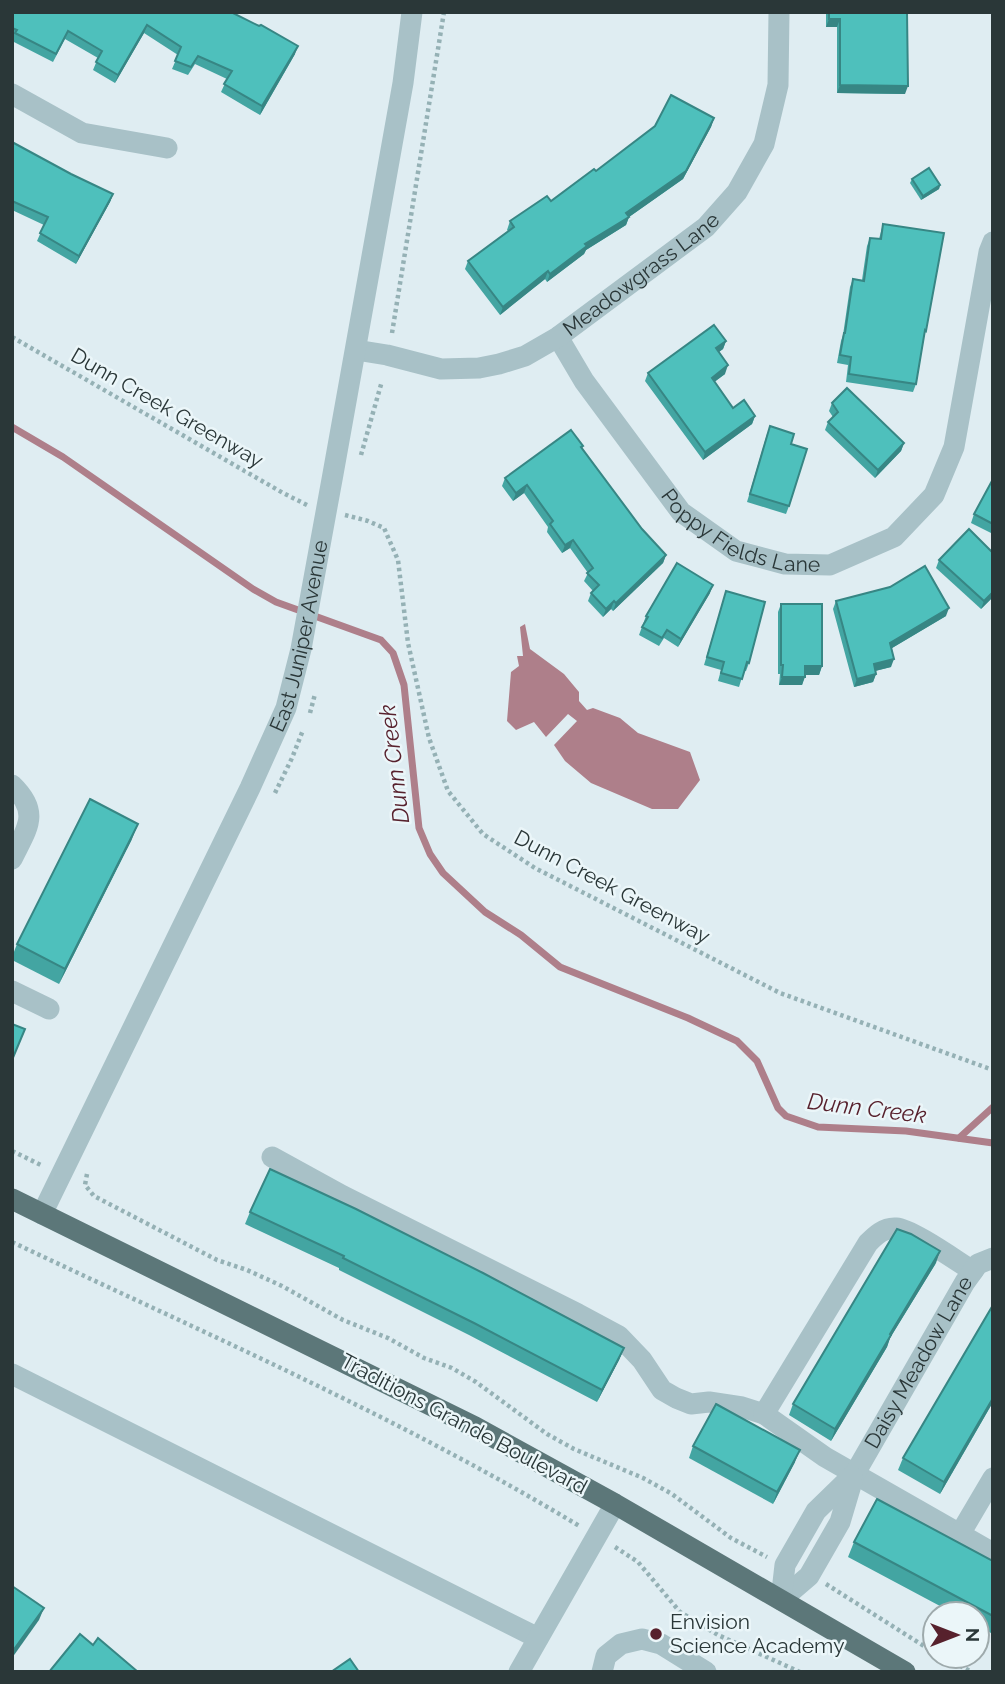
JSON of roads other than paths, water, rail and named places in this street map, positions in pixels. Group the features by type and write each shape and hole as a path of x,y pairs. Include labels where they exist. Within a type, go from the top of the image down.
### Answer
{"main road":[{"name":"Traditions Grande Boulevard","path":"12,1199 475,1426 615,1504 897,1670"}],"street":[{"name":"East Juniper Avenue","path":"42,1214 250,788 286,708 301,649 356,350 412,12"},
{"name":"Meadowgrass Lane","path":"356,350 441,369 479,368 525,356 558,337 706,227 737,192 764,144 778,85 779,12"},
{"path":"12,94 82,132 167,148"},
{"name":"Poppy Fields Lane","path":"558,337 584,381 681,512 736,551 785,564 830,565 894,537 934,495 954,447 993,242"},
{"path":"12,785 24,796 29,812 27,828 12,859"},
{"path":"12,990 48,1009"},
{"path":"272,1157 619,1336 642,1360 662,1390 676,1398 691,1404 709,1402 742,1407 764,1414 854,1475 993,1553"},
{"path":"764,1414 868,1243 878,1233 896,1228 905,1230 973,1271"},
{"name":"Daisy Meadow Lane","path":"781,1600 809,1576 841,1522 854,1475 965,1282 978,1265 993,1258"},
{"path":"12,1374 538,1638"},
{"name":"Daisy Meadow Lane","path":"781,1600 785,1566 816,1511 854,1475"},
{"path":"960,1534 993,1478"},
{"path":"519,1672 615,1504"},
{"path":"602,1672 606,1656 621,1644 642,1639 661,1644 706,1672"}],"waterway":[{"name":"Dunn Creek","path":"12,427 63,457 253,589 276,602 381,640 393,653 404,685 419,828 430,854 443,873 485,912 521,935 560,967 688,1018 737,1041 757,1061 778,1108 786,1116 818,1127 906,1131 993,1143"},
{"path":"959,1138 993,1107"}],"place":[{"name":"Envision Science Academy","path":"656,1634"}]}
